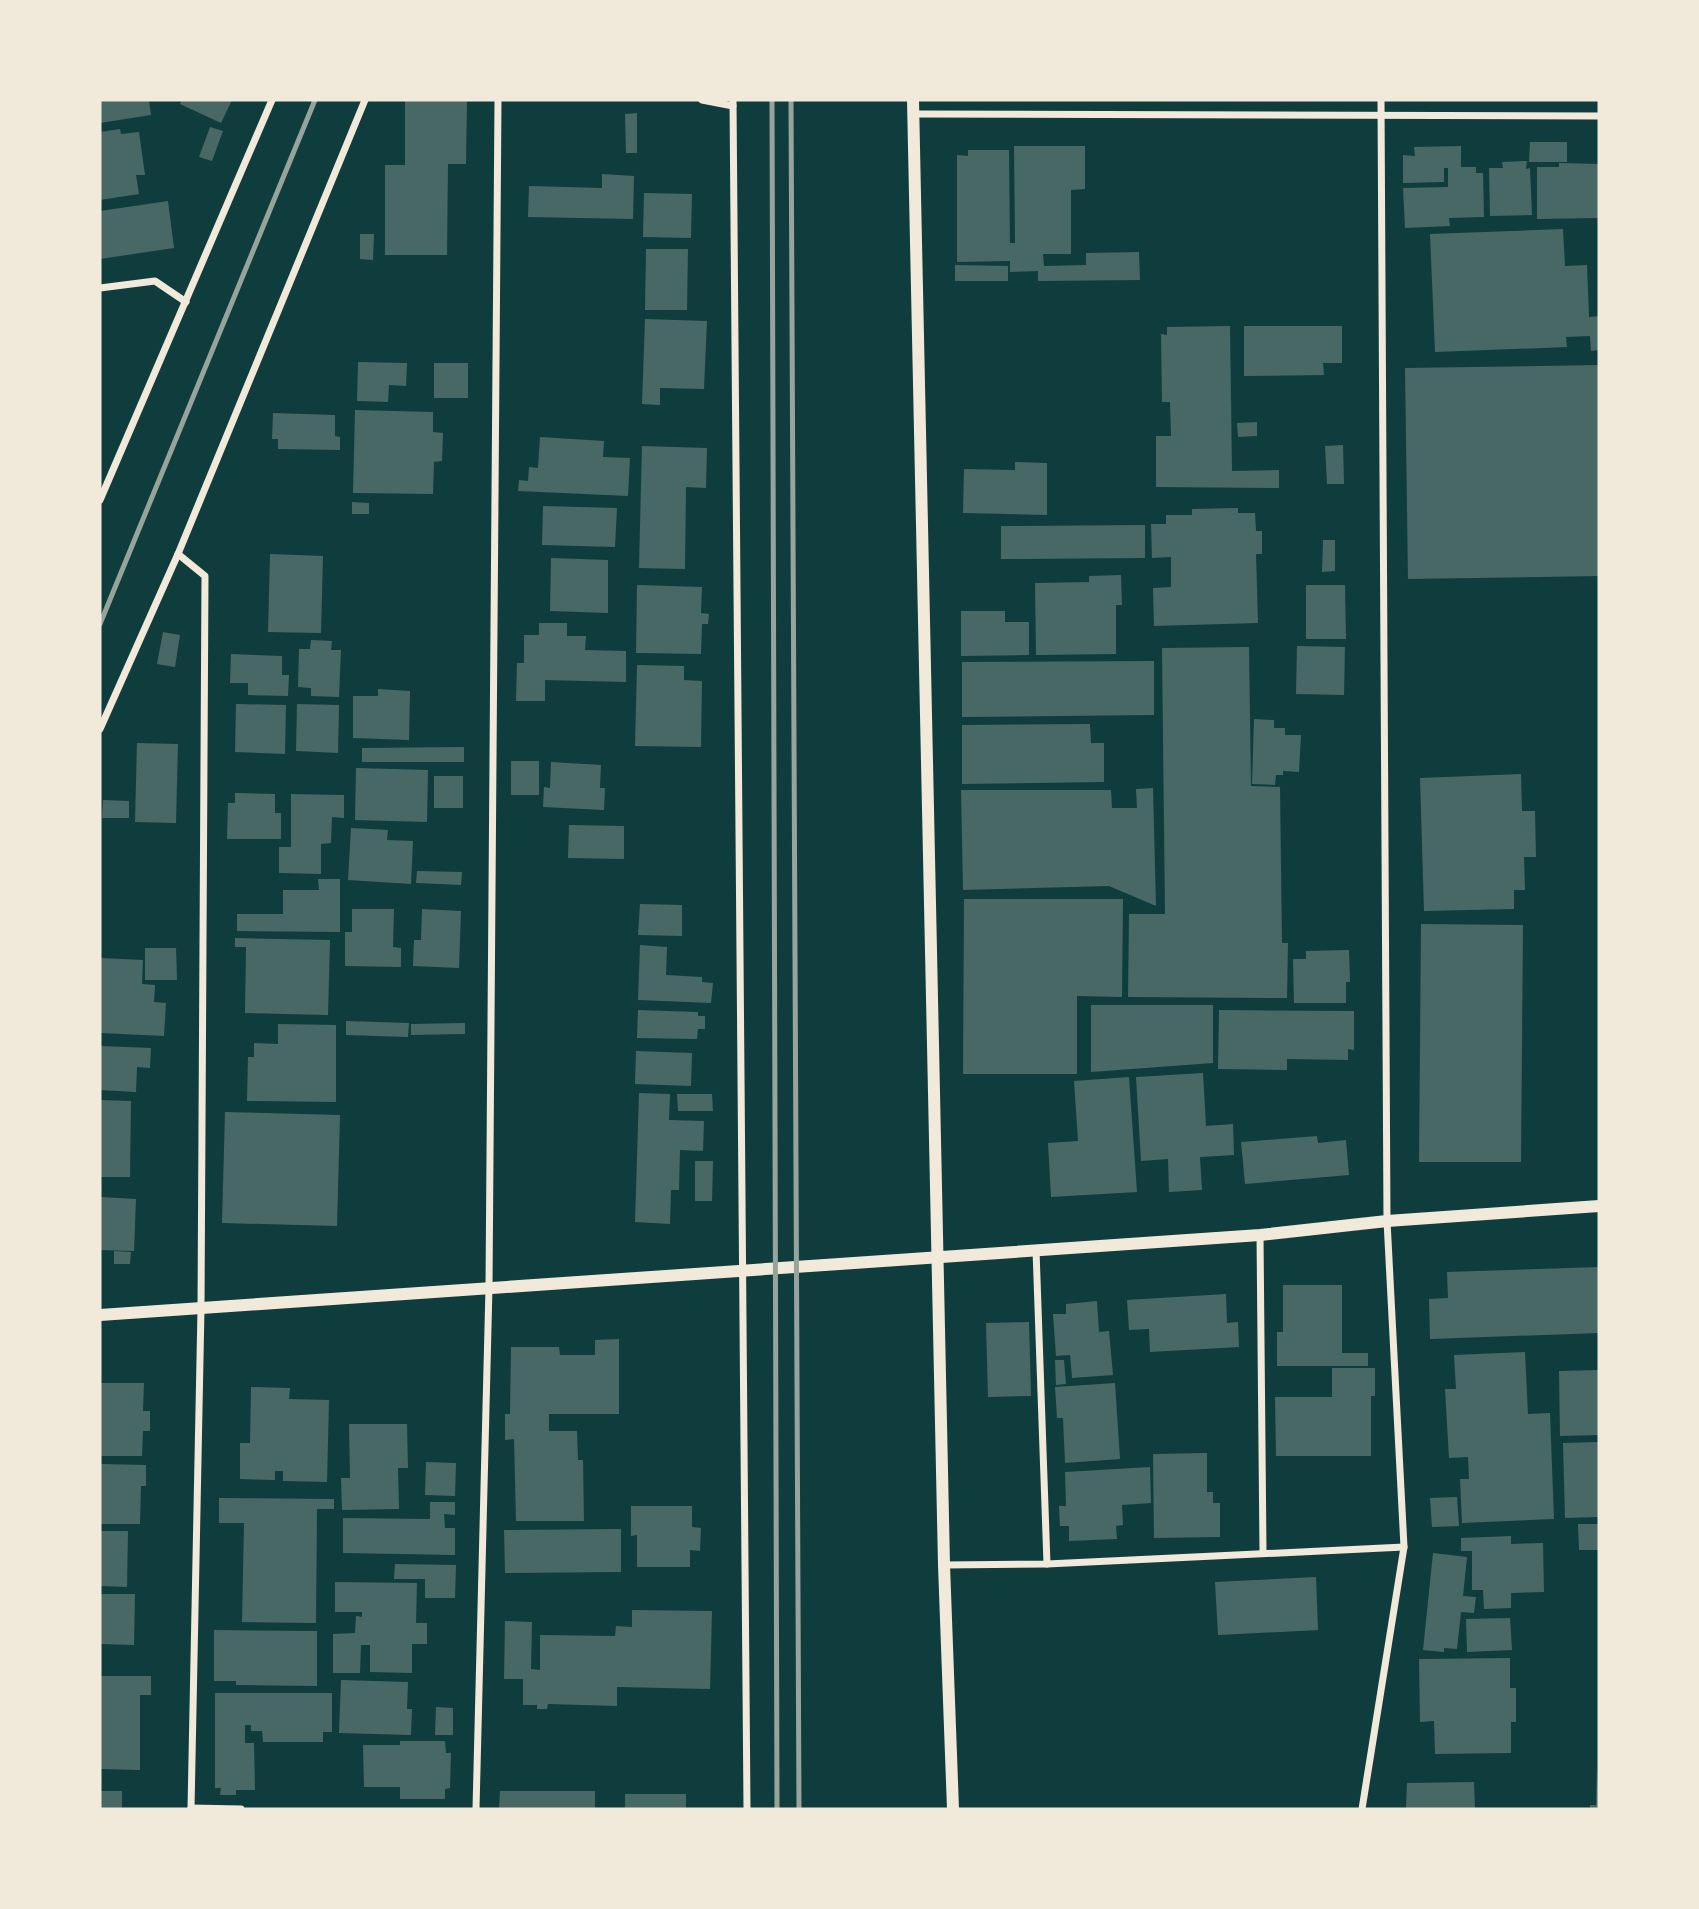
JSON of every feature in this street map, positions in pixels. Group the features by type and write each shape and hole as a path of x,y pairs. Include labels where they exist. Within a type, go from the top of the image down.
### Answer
{"street":[{"path":"100,500 272,100"},
{"path":"100,729 178,554 366,100"},
{"path":"477,1809 489,1287 498,100"},
{"path":"702,100 733,103 747,1809"},
{"path":"913,100 944,1565 953,1809"},
{"path":"1362,1809 1404,1547 1387,1220 1381,100"},
{"path":"913,114 1599,116"},
{"path":"100,288 155,281 186,302"},
{"path":"178,554 205,576 201,1309 191,1809 241,1809"},
{"path":"100,1315 1259,1234 1387,1220 1599,1206"},
{"path":"1259,1234 1263,1552"},
{"path":"1036,1250 1047,1564"},
{"path":"944,1565 1047,1564 1404,1547"}],"building":[{"path":"100,100 149,100 151,115 100,123"},
{"path":"182,100 232,100 221,123 180,104"},
{"path":"405,100 467,100 466,164 448,164 447,255 385,255 385,165 405,165"},
{"path":"637,113 637,153 626,153 625,114"},
{"path":"210,127 223,131 212,161 199,157"},
{"path":"120,129 121,134 139,132 145,175 136,175 139,194 100,200 100,132"},
{"path":"1530,142 1567,142 1567,162 1529,162"},
{"path":"1014,146 1085,146 1085,189 1071,190 1071,254 1043,254 1044,266 1086,265 1086,253 1139,252 1140,280 1038,281 1038,271 1010,272 1010,261 957,262 957,155 968,156 968,150 1009,150 1010,243 1015,243"},
{"path":"1461,146 1461,167 1476,167 1476,173 1483,173 1484,217 1449,218 1450,226 1405,228 1403,188 1448,187 1448,168 1444,168 1444,182 1403,183 1403,155 1415,156 1414,147"},
{"path":"1527,161 1526,169 1530,168 1532,215 1490,216 1489,168 1503,168 1502,162"},
{"path":"1559,163 1599,164 1599,218 1537,219 1537,167 1559,167"},
{"path":"602,174 634,176 633,219 528,217 529,186 602,188"},
{"path":"644,193 692,194 691,238 643,237"},
{"path":"168,201 174,248 100,259 100,211"},
{"path":"1563,229 1565,266 1587,265 1589,317 1599,316 1599,350 1591,351 1590,336 1566,337 1567,347 1435,352 1430,234"},
{"path":"360,234 374,234 373,260 360,259"},
{"path":"646,249 688,249 687,310 645,310"},
{"path":"955,265 1008,266 1008,281 955,281"},
{"path":"645,319 707,321 704,389 660,388 660,405 642,404"},
{"path":"1230,326 1232,471 1279,470 1279,488 1156,487 1156,436 1171,436 1170,402 1162,402 1161,334 1167,335 1167,327"},
{"path":"1244,326 1342,326 1342,363 1323,363 1324,375 1244,376"},
{"path":"358,362 407,363 406,386 389,385 388,402 357,401"},
{"path":"434,363 468,363 468,398 434,398"},
{"path":"1599,365 1599,576 1408,579 1405,368"},
{"path":"355,410 433,412 433,432 443,433 442,461 434,462 433,494 353,493"},
{"path":"273,413 335,415 335,436 340,437 340,450 278,449 278,439 272,439"},
{"path":"1257,422 1257,436 1238,437 1237,423"},
{"path":"540,437 604,441 603,457 630,458 628,496 518,491 519,480 528,481 529,467 538,468"},
{"path":"1343,445 1344,484 1327,484 1325,446"},
{"path":"642,446 707,448 706,488 686,487 685,569 639,568"},
{"path":"1015,462 1047,463 1047,515 963,513 964,469 1015,470"},
{"path":"352,502 369,503 369,514 352,514"},
{"path":"543,506 617,508 615,547 542,545"},
{"path":"1238,508 1238,513 1255,513 1256,531 1262,531 1262,554 1256,554 1258,623 1154,626 1153,588 1171,587 1171,557 1152,558 1151,524 1166,524 1166,515 1192,515 1192,509"},
{"path":"1145,525 1145,558 1001,559 1001,526"},
{"path":"1323,540 1335,540 1335,571 1322,572"},
{"path":"270,554 323,556 321,633 268,632"},
{"path":"551,558 608,560 608,613 550,611"},
{"path":"1121,575 1122,605 1116,605 1116,654 1036,655 1035,583 1089,582 1089,576"},
{"path":"637,585 702,587 701,613 709,614 708,624 702,624 701,654 636,653"},
{"path":"1306,585 1345,585 1346,639 1306,639"},
{"path":"961,611 1005,611 1005,622 1029,622 1029,655 961,656"},
{"path":"539,623 567,623 567,636 586,636 585,650 626,651 626,682 545,680 545,701 516,701 517,663 524,663 524,635 539,635"},
{"path":"163,632 180,635 175,667 157,664"},
{"path":"311,640 332,641 331,650 341,650 339,697 311,696 311,688 298,687 299,649 310,649"},
{"path":"1297,646 1345,647 1344,695 1296,694"},
{"path":"1249,647 1251,786 1280,787 1282,943 1288,943 1287,998 1128,997 1129,914 1165,914 1162,648"},
{"path":"231,654 282,656 282,675 289,675 288,696 248,695 248,683 230,683"},
{"path":"1154,661 1154,715 962,717 962,662"},
{"path":"637,665 684,666 684,680 702,681 701,747 635,746"},
{"path":"378,689 410,691 409,740 353,738 353,696 378,696"},
{"path":"236,704 286,705 285,754 235,752"},
{"path":"297,704 339,705 338,753 296,751"},
{"path":"1254,719 1274,720 1274,728 1285,728 1285,735 1301,735 1299,772 1283,771 1283,775 1276,775 1275,785 1252,784"},
{"path":"1090,724 1091,743 1104,743 1104,782 962,784 962,725"},
{"path":"137,743 178,744 176,823 135,822"},
{"path":"464,747 464,762 362,762 362,748"},
{"path":"511,761 539,761 539,795 511,795"},
{"path":"551,762 601,765 600,788 605,788 604,810 543,807 544,787 550,788"},
{"path":"356,768 428,770 427,822 355,820"},
{"path":"1521,774 1522,811 1535,811 1536,857 1524,857 1525,890 1514,890 1514,909 1424,911 1420,778"},
{"path":"434,776 463,776 463,808 434,808"},
{"path":"1153,788 1156,906 1109,886 963,890 961,790 1111,790 1112,808 1137,808 1136,789"},
{"path":"235,793 275,794 275,813 281,813 281,839 227,839 228,803 235,803"},
{"path":"291,794 344,795 344,818 332,817 331,843 321,844 321,874 279,873 279,847 291,847"},
{"path":"103,800 129,801 129,818 102,818"},
{"path":"569,825 624,826 624,859 568,858"},
{"path":"351,828 388,830 387,840 413,841 411,884 348,880"},
{"path":"417,871 462,872 461,885 416,883"},
{"path":"318,879 340,879 340,932 237,931 237,914 283,914 283,890 319,890"},
{"path":"964,899 1123,899 1122,997 1077,996 1077,1074 963,1074"},
{"path":"640,904 682,905 682,936 638,935"},
{"path":"352,909 394,909 393,947 401,948 401,967 345,966 345,932 352,932"},
{"path":"422,909 461,911 459,968 413,966 414,940 421,940"},
{"path":"1421,924 1523,925 1521,1162 1419,1162"},
{"path":"235,938 330,940 328,1015 245,1013 246,947 235,947"},
{"path":"640,945 667,947 666,975 702,977 702,982 713,983 711,1003 638,1000"},
{"path":"145,948 176,948 177,980 145,980"},
{"path":"1349,950 1350,982 1346,982 1346,1003 1294,1003 1293,959 1306,959 1306,951"},
{"path":"100,958 143,960 142,984 155,985 154,1002 166,1003 164,1036 100,1033"},
{"path":"1091,1005 1213,1005 1213,1063 1091,1072"},
{"path":"638,1010 698,1012 698,1016 705,1016 705,1029 698,1029 697,1039 637,1038"},
{"path":"1219,1010 1354,1011 1354,1050 1348,1049 1348,1060 1287,1059 1287,1070 1218,1069"},
{"path":"346,1021 409,1023 408,1037 346,1035"},
{"path":"465,1023 465,1034 411,1035 411,1024"},
{"path":"278,1024 336,1025 336,1102 247,1101 248,1057 254,1057 254,1043 278,1044"},
{"path":"100,1046 151,1048 150,1068 137,1067 136,1092 100,1090"},
{"path":"636,1051 692,1053 691,1086 635,1084"},
{"path":"1203,1073 1206,1126 1233,1124 1234,1155 1200,1157 1202,1190 1169,1192 1168,1159 1141,1161 1136,1077"},
{"path":"1129,1077 1137,1192 1051,1197 1048,1143 1078,1141 1074,1081"},
{"path":"639,1093 670,1094 669,1120 704,1121 703,1151 680,1150 679,1190 671,1190 670,1224 635,1222"},
{"path":"677,1094 712,1094 713,1111 678,1111"},
{"path":"100,1100 131,1101 130,1177 100,1177"},
{"path":"225,1112 340,1115 337,1226 222,1223"},
{"path":"1317,1136 1318,1143 1346,1140 1349,1175 1245,1184 1241,1142"},
{"path":"695,1161 713,1161 712,1201 695,1201"},
{"path":"100,1197 136,1199 134,1251 100,1250"},
{"path":"114,1251 131,1252 130,1264 114,1264"},
{"path":"1599,1267 1599,1333 1430,1339 1429,1299 1448,1298 1447,1272"},
{"path":"1283,1285 1342,1285 1342,1353 1368,1353 1368,1366 1277,1366 1277,1332 1283,1332"},
{"path":"1226,1294 1227,1323 1238,1322 1239,1347 1150,1352 1149,1329 1129,1330 1127,1300"},
{"path":"1097,1301 1099,1332 1109,1331 1113,1375 1072,1378 1070,1355 1056,1356 1053,1314 1066,1314 1066,1304"},
{"path":"1029,1322 1031,1396 988,1397 986,1323"},
{"path":"619,1339 619,1414 549,1414 549,1431 577,1431 578,1460 583,1460 584,1521 516,1521 514,1439 505,1440 505,1414 510,1414 511,1347 559,1347 560,1355 595,1355 595,1340"},
{"path":"1525,1352 1528,1414 1550,1413 1554,1519 1462,1523 1460,1479 1469,1479 1468,1457 1449,1458 1445,1389 1456,1389 1454,1355"},
{"path":"1055,1360 1064,1360 1066,1384 1056,1385"},
{"path":"1332,1368 1375,1368 1375,1396 1371,1396 1371,1456 1276,1456 1275,1397 1332,1397"},
{"path":"1599,1370 1599,1435 1560,1436 1559,1371"},
{"path":"100,1383 144,1383 143,1411 150,1411 150,1431 143,1431 142,1456 100,1456"},
{"path":"1115,1383 1120,1459 1065,1463 1063,1418 1057,1418 1055,1387"},
{"path":"251,1387 290,1388 289,1399 329,1400 327,1482 283,1481 283,1471 275,1471 275,1480 240,1479 240,1443 250,1443"},
{"path":"349,1424 407,1424 408,1468 398,1468 399,1509 342,1510 341,1478 350,1478"},
{"path":"1599,1442 1599,1517 1565,1518 1563,1443"},
{"path":"1207,1453 1207,1492 1213,1492 1213,1503 1220,1503 1220,1537 1154,1538 1153,1454"},
{"path":"426,1462 456,1463 455,1496 425,1495"},
{"path":"100,1464 146,1465 146,1486 141,1486 140,1524 100,1524"},
{"path":"1150,1467 1151,1503 1122,1505 1123,1525 1116,1526 1117,1539 1069,1541 1069,1526 1060,1526 1059,1506 1066,1506 1065,1472"},
{"path":"1457,1497 1459,1526 1432,1527 1430,1498"},
{"path":"219,1498 334,1499 334,1509 317,1509 316,1623 242,1622 244,1523 219,1523"},
{"path":"430,1502 455,1502 455,1515 444,1514 445,1528 455,1528 455,1555 343,1553 343,1518 430,1519"},
{"path":"631,1506 692,1506 692,1527 701,1528 700,1551 690,1550 690,1567 637,1567 637,1535 631,1536"},
{"path":"1578,1524 1599,1524 1599,1550 1579,1550"},
{"path":"621,1529 621,1572 505,1573 504,1530"},
{"path":"100,1531 128,1531 127,1587 100,1586"},
{"path":"1511,1536 1511,1544 1543,1543 1544,1592 1511,1593 1511,1608 1484,1609 1483,1590 1472,1590 1472,1551 1461,1551 1461,1538"},
{"path":"1433,1553 1467,1557 1463,1596 1476,1597 1474,1613 1461,1612 1457,1649 1444,1648 1444,1652 1423,1650"},
{"path":"395,1564 456,1565 455,1598 425,1598 425,1579 394,1579"},
{"path":"1316,1577 1318,1630 1218,1635 1215,1582"},
{"path":"335,1582 417,1583 416,1623 427,1623 427,1644 412,1644 412,1673 370,1672 370,1645 361,1645 360,1673 333,1673 333,1634 355,1633 356,1616 362,1617 362,1612 335,1612"},
{"path":"100,1594 135,1594 134,1645 100,1644"},
{"path":"632,1610 712,1611 710,1689 617,1687 617,1706 548,1704 547,1709 537,1709 537,1705 523,1705 523,1679 504,1679 505,1621 532,1622 531,1669 540,1670 540,1635 615,1636 616,1626 632,1627"},
{"path":"1510,1618 1512,1650 1467,1652 1466,1619"},
{"path":"214,1630 317,1631 317,1686 236,1685 236,1681 214,1681"},
{"path":"1510,1658 1510,1688 1516,1688 1516,1722 1511,1722 1511,1753 1435,1754 1434,1721 1420,1722 1419,1659"},
{"path":"100,1676 151,1676 151,1695 140,1695 140,1770 100,1769"},
{"path":"341,1680 408,1682 407,1709 412,1709 411,1735 339,1733"},
{"path":"215,1693 332,1693 332,1732 323,1732 323,1742 263,1742 262,1731 251,1731 251,1725 245,1725 245,1743 254,1743 255,1790 236,1790 236,1795 220,1795 221,1788 215,1788"},
{"path":"436,1707 453,1708 453,1735 435,1735"},
{"path":"400,1741 445,1741 446,1753 451,1753 450,1788 445,1789 445,1799 400,1799 400,1787 364,1787 363,1745 400,1745"},
{"path":"1597,1767 1599,1809 1590,1809 1590,1805 1596,1805"},
{"path":"1474,1782 1475,1809 1406,1809 1407,1783"},
{"path":"100,1791 122,1791 122,1809 100,1809"},
{"path":"500,1791 595,1791 595,1809 499,1808"},
{"path":"625,1794 686,1794 686,1809 625,1809"}],"railway":[{"path":"100,624 315,100"},
{"path":"772,100 777,1809"},
{"path":"791,100 799,1809"}]}
